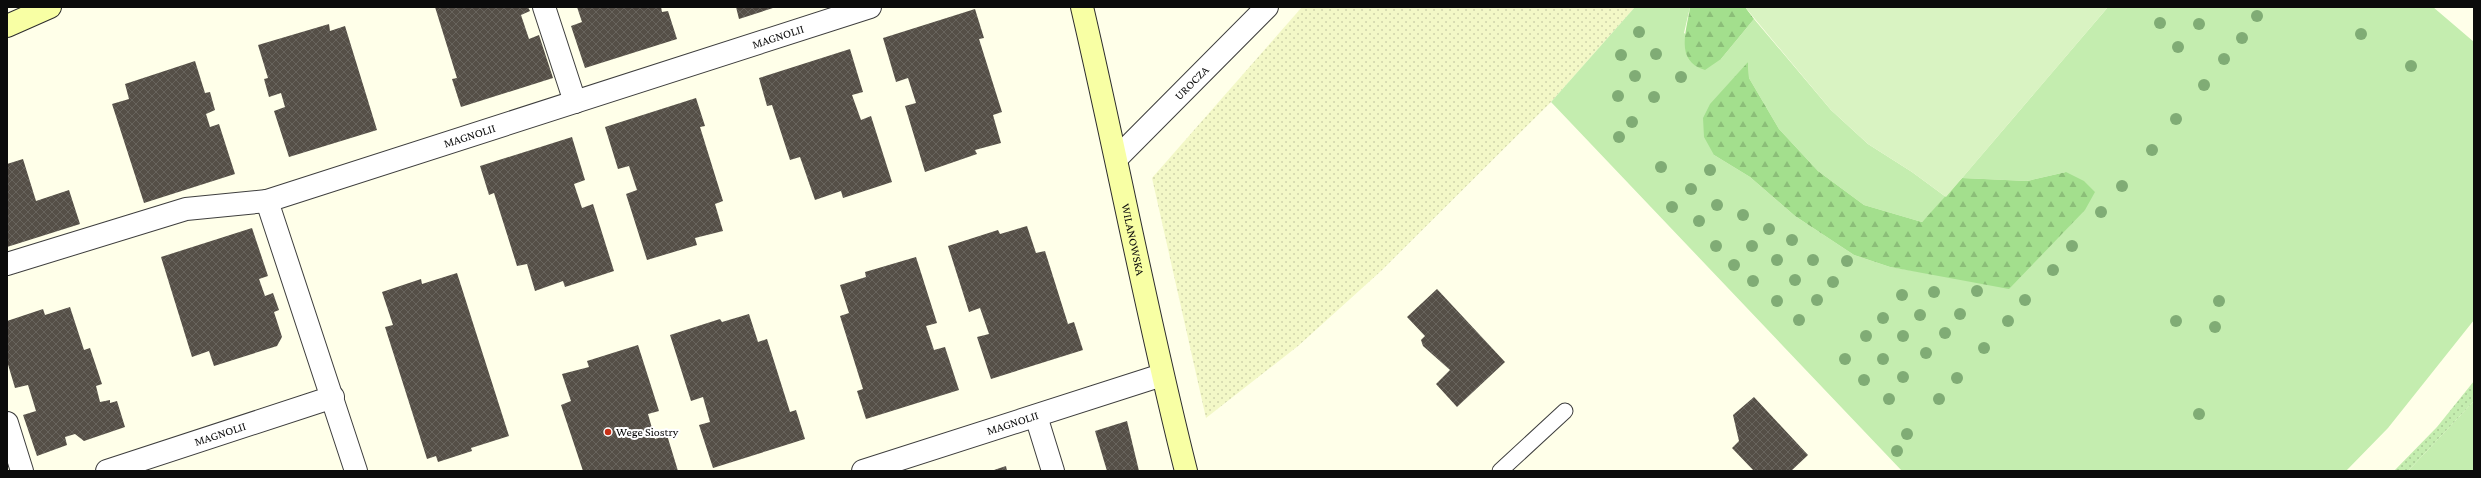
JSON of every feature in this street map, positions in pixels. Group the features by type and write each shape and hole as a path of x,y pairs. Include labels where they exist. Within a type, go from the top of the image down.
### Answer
{"street":[{"path":"7,26 50,7"},
{"path":"544,7 575,102"},
{"name":"WILANOWSKA","path":"1082,7 1117,158 1162,375 1186,471"},
{"name":"UROCZA","path":"1117,158 1268,7"},
{"name":"MAGNOLII","path":"7,264 186,209 267,201 861,8"},
{"path":"267,201 333,397 356,471"},
{"name":"MAGNOLII","path":"862,471 1162,375"},
{"name":"MAGNOLII","path":"107,471 333,397"},
{"path":"1036,416 1053,471"},
{"path":"7,423 22,471"}],"lane":[{"path":"1500,471 1565,411"}],"green space":[{"path":"1302,7 1635,7 1551,102 1381,271 1298,346 1206,418 1152,178"},
{"path":"1635,7 1690,7 1684,33 1721,59 1754,19 1831,110 1868,144 1912,172 1946,197 1922,222 1864,205 1818,171 1779,129 1749,78 1748,62 1714,155 1750,177 1795,216 1854,255 1890,267 1940,275 2066,172 2027,181 1962,178 2108,7 2433,7 2474,42 2474,320 2388,428 2346,471 1902,471 1551,102"},
{"path":"1690,7 1745,7 1754,19 1721,59 1705,70 1695,66 1689,60 1686,52 1685,35"},
{"path":"1745,7 2108,7 1946,197 1912,172 1868,144 1831,110"},
{"path":"1748,62 1749,78 1779,129 1818,171 1864,205 1922,222 1962,178 2027,181 2066,172 2084,181 2095,192 2085,210 2009,289 1890,267 1854,255 1795,216 1750,177 1714,155 1704,137 1703,118 1710,104"},
{"path":"2474,381 2474,401 2408,471 2394,471 2437,427"},
{"path":"2474,401 2474,471 2408,471"}],"building":[{"path":"435,7 528,7 530,11 521,15 529,39 539,35 553,78 461,107 452,79 457,78"},
{"path":"577,7 661,7 662,12 668,11 677,39 585,68 571,26 582,22"},
{"path":"736,7 776,7 739,19"},
{"path":"975,9 984,38 979,39 1002,112 993,115 1001,143 975,150 977,154 925,172 905,106 916,103 908,78 896,82 883,38"},
{"path":"329,24 330,31 345,26 377,130 289,157 274,111 285,107 281,93 269,97 264,79 268,78 258,45"},
{"path":"850,49 863,92 852,95 861,120 871,116 892,182 843,198 841,191 815,200 800,157 790,160 772,105 767,106 759,78"},
{"path":"195,61 205,93 210,92 215,110 206,114 210,127 219,124 235,174 144,203 112,104 129,99 125,84"},
{"path":"696,98 705,126 700,127 723,201 715,204 723,231 695,238 697,245 647,260 626,194 637,190 629,166 618,169 605,127"},
{"path":"572,137 585,180 574,184 582,208 593,204 614,271 565,287 563,281 535,291 527,264 517,266 494,193 489,195 480,166"},
{"path":"23,159 36,201 69,190 80,224 7,247 7,164"},
{"path":"1027,226 1036,253 1045,251 1068,324 1074,322 1083,350 991,379 977,337 989,334 980,308 969,312 948,246 998,230 1000,234"},
{"path":"252,228 268,276 259,279 265,296 273,293 279,310 274,312 282,337 277,346 214,366 209,351 192,357 161,257"},
{"path":"916,257 937,323 926,326 934,350 945,347 959,390 866,419 857,391 863,389 840,316 849,313 840,285 866,277 865,272"},
{"path":"457,273 509,436 471,448 472,451 438,462 436,456 427,459 385,327 393,325 382,292 421,279 422,284"},
{"path":"1437,289 1505,362 1457,407 1436,384 1450,370 1423,346 1421,340 1425,336 1407,317"},
{"path":"70,307 84,350 90,348 102,384 96,386 100,402 110,400 110,403 117,401 125,427 84,441 75,434 65,437 67,445 37,456 23,415 36,411 28,385 15,388 7,361 7,321 43,309 45,315"},
{"path":"749,314 758,342 767,339 790,412 796,410 805,439 713,468 699,425 710,422 703,397 691,401 670,335 720,319 722,322"},
{"path":"638,345 659,411 648,414 655,439 667,435 678,471 583,471 561,405 571,401 562,374 589,367 587,361"},
{"path":"1754,397 1808,455 1791,471 1754,471 1732,448 1739,441 1733,415"},
{"path":"1127,421 1139,471 1107,471 1095,431"},
{"path":"1006,466 1007,471 991,471"}],"place":[{"name":"Wege Siostry","path":"608,432"}]}
